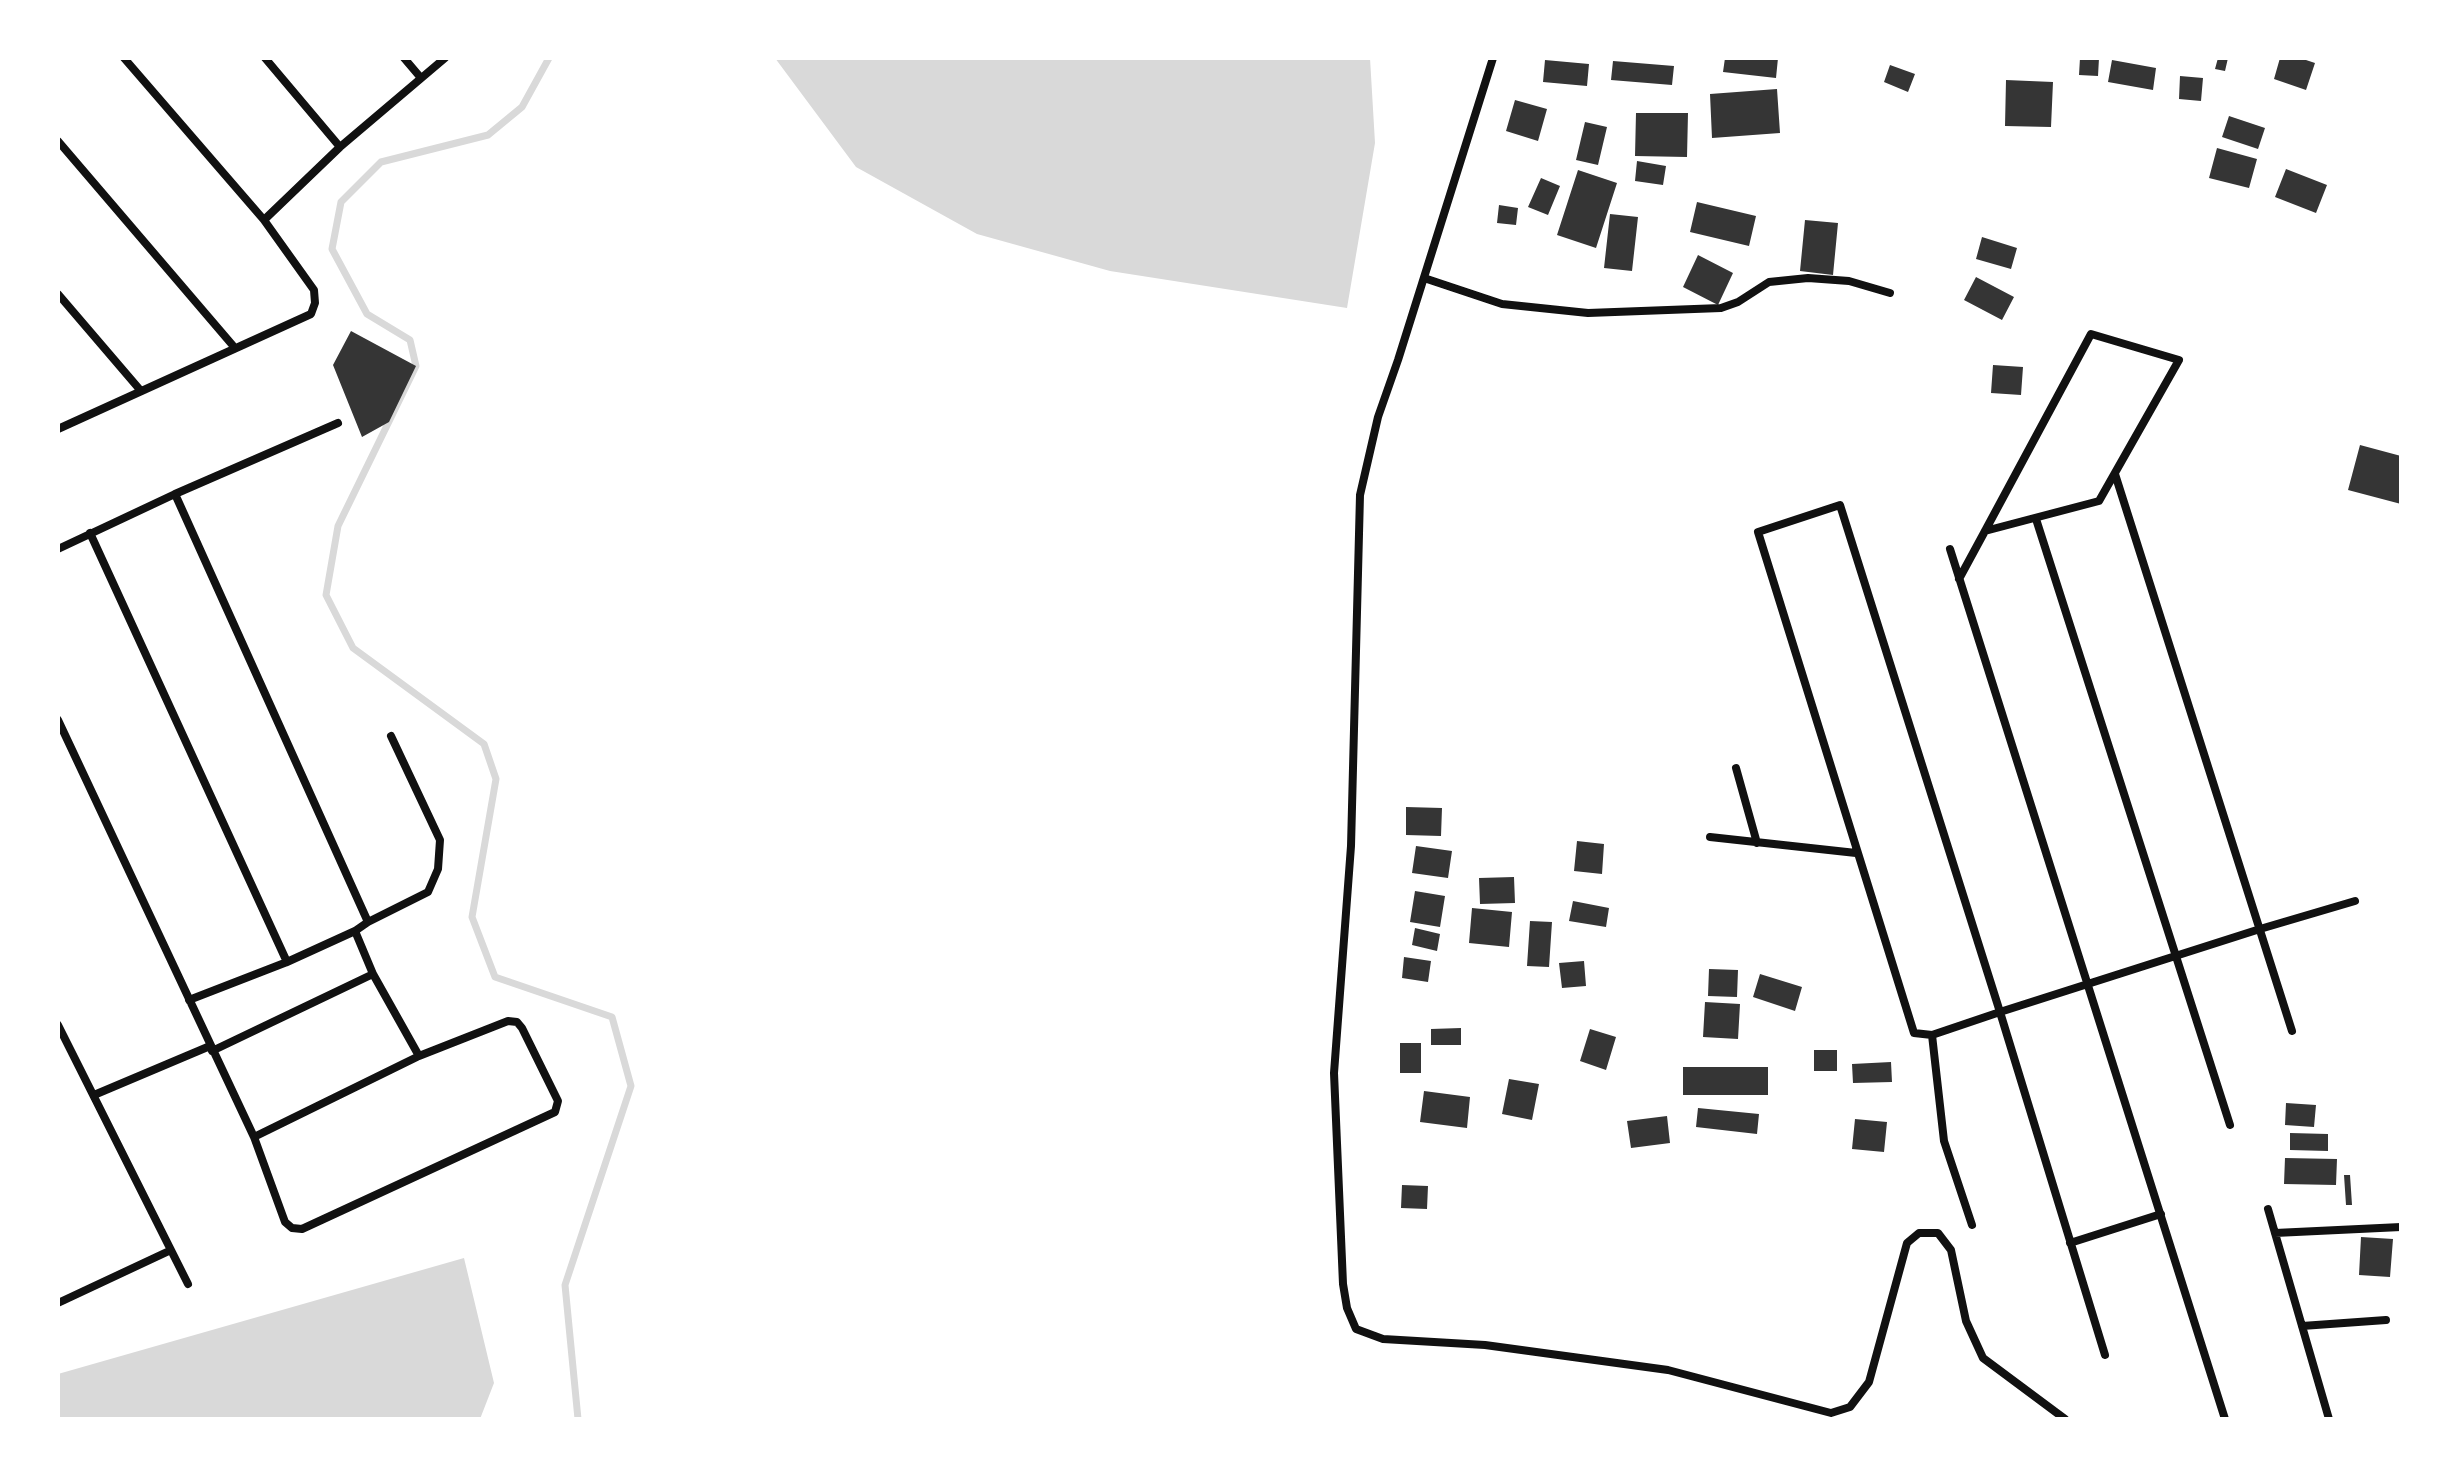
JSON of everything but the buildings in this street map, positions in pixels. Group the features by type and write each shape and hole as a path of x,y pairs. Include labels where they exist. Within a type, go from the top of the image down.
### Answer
{"street":[{"path":"58,429 311,314 315,303 314,290 264,220 124,58"},
{"path":"265,58 340,147"},
{"path":"404,58 421,78"},
{"path":"264,220 340,147 445,58"},
{"path":"1493,58 1378,417 1360,495 1352,831 1334,1073 1343,1284 1347,1308 1356,1329 1383,1339 1485,1345 1668,1370 1831,1413 1850,1407 1869,1382 1907,1243 1919,1233 1938,1233 1951,1250 1966,1321 1983,1358 2065,1419"},
{"path":"58,141 235,348"},
{"path":"1424,278 1502,304 1588,313 1721,308 1738,302 1769,282 1808,278 1849,281 1890,293"},
{"path":"58,294 141,391"},
{"path":"1959,579 2091,334 2179,360 2099,501 1985,531"},
{"path":"58,549 338,423"},
{"path":"2115,474 2292,1031"},
{"path":"175,494 368,922"},
{"path":"2105,1355 2000,1012 1840,505 1758,532 1914,1033 1932,1035 2000,1012 2260,929 2355,901"},
{"path":"2036,519 2230,1125"},
{"path":"90,533 287,962"},
{"path":"1950,549 2225,1419"},
{"path":"58,720 254,1137 285,1222 292,1228 302,1229 555,1112 558,1101 517,1022 508,1021 419,1056 254,1137"},
{"path":"189,1000 287,962 355,931 428,892 441,855 440,840 391,736"},
{"path":"1736,768 1757,843"},
{"path":"1710,837 1856,853"},
{"path":"355,931 373,974 419,1056"},
{"path":"94,1095 211,1048 373,974"},
{"path":"58,1025 188,1284"},
{"path":"1932,1035 1944,1141 1972,1225"},
{"path":"2268,1209 2329,1419"},
{"path":"2070,1243 2161,1214"},
{"path":"2275,1233 2401,1227"},
{"path":"58,1303 169,1251"},
{"path":"2302,1326 2386,1320"}],"shaded area":[{"path":"775,58 1370,58 1375,143 1347,308 1110,271 977,234 856,167"},
{"path":"464,1258 494,1383 480,1419 58,1419 58,1374"}],"waterway":[{"path":"549,58 522,107 488,135 381,162 341,202 332,249 367,314 410,340 416,366 338,526 326,595 353,648 484,744 496,779 472,917 495,977 612,1017 631,1086 565,1285 578,1419"}]}
